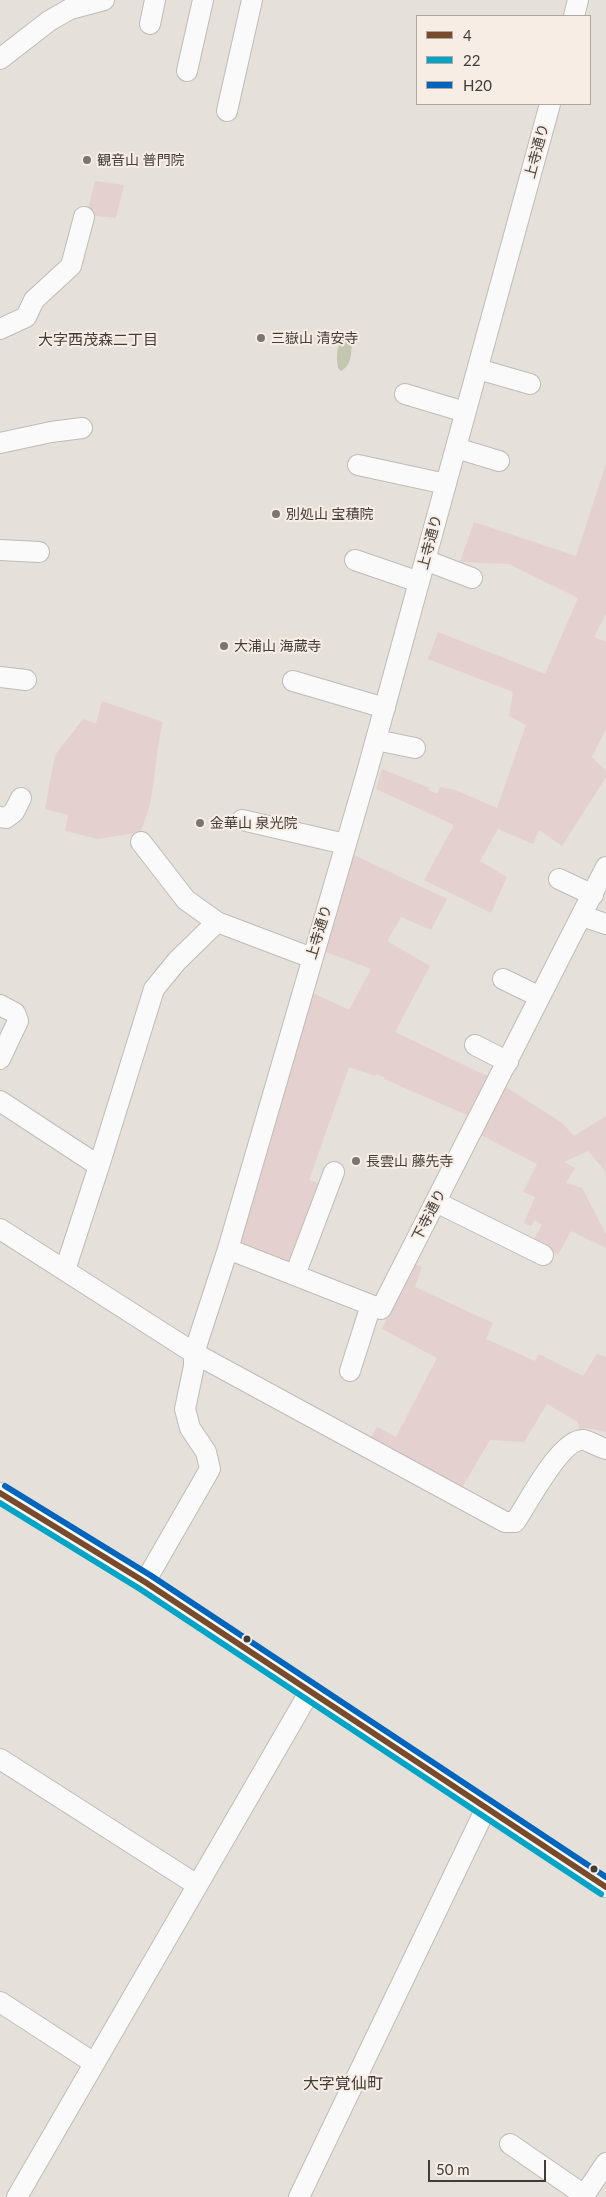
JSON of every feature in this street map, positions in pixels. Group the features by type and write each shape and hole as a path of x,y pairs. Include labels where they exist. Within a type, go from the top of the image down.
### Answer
{"street":[{"path":"0,59 49,21 70,9 104,0"},
{"path":"150,24 155,0"},
{"path":"187,71 203,0"},
{"path":"227,111 252,0"},
{"path":"574,15 578,0"},
{"name":"上寺通り","path":"145,1582 210,1469 206,1452 190,1428 185,1409 194,1366 194,1353 228,1249 376,740 550,105"},
{"path":"0,329 26,317 34,300 71,266 84,218"},
{"path":"478,369 530,384"},
{"path":"405,394 466,412"},
{"path":"0,442 82,428"},
{"path":"456,448 499,462"},
{"path":"358,465 446,484"},
{"path":"0,550 39,552"},
{"path":"355,560 419,582"},
{"path":"425,560 472,578"},
{"path":"0,677 26,680"},
{"path":"293,682 385,708"},
{"path":"376,740 415,748"},
{"path":"0,817 6,818 14,812 21,798"},
{"path":"242,820 345,844"},
{"path":"141,842 186,900 216,922 312,958"},
{"name":"下寺通り","path":"370,1305 381,1309 606,867"},
{"path":"560,879 593,895"},
{"path":"582,916 606,924"},
{"path":"65,1270 154,988 177,961 216,922"},
{"path":"503,979 540,997"},
{"path":"0,1005 15,1013 18,1021 0,1059"},
{"path":"475,1045 508,1062"},
{"path":"0,1101 99,1166"},
{"path":"295,1275 334,1172"},
{"path":"436,1202 543,1255"},
{"path":"0,1229 194,1353 505,1522 516,1522 553,1462 571,1443 583,1440 606,1449"},
{"path":"228,1249 370,1305 350,1371"},
{"path":"0,1493 145,1582 606,1887"},
{"path":"16,2197 310,1691"},
{"path":"0,1759 198,1885"},
{"path":"299,2197 486,1808"},
{"path":"0,2002 94,2063"},
{"path":"510,2144 583,2196 606,2163"}],"shaded area":[{"path":"95,181 124,185 116,218 87,215"},
{"path":"345,336 352,340 351,353 348,365 341,371 338,368 337,351"},
{"path":"606,464 606,614 594,637 606,642 606,729 592,757 606,771 606,777 562,846 539,830 533,844 498,829 480,861 507,877 491,913 424,880 454,825 376,789 382,769 429,788 428,790 437,794 440,787 455,790 497,808 526,725 509,716 513,692 428,659 438,632 545,674 578,598 509,564 460,562 474,522 576,556"},
{"path":"102,701 163,722 152,792 140,832 98,839 65,831 68,815 45,809 55,755 83,719 96,723"},
{"path":"352,854 447,899 431,930 401,917 387,941 430,966 395,1032 489,1077 467,1115 384,1079 384,1077 376,1074 375,1076 349,1067 309,1180 318,1183 288,1263 239,1243 311,992 349,1010 371,969 323,951"},
{"path":"503,1085 562,1123 574,1136 606,1116 606,1172 588,1151 564,1162 575,1168 566,1183 582,1188 606,1234 606,1248 571,1231 558,1255 533,1241 542,1225 535,1220 531,1226 524,1223 535,1197 523,1192 537,1164 479,1134"},
{"path":"414,1264 422,1267 415,1287 493,1323 486,1339 535,1361 539,1354 583,1376 597,1354 606,1357 606,1432 587,1428 579,1430 578,1422 547,1404 524,1442 490,1440 460,1491 369,1440 377,1427 396,1437 437,1358 382,1329"}],"transit line":[{"name":"H20","path":"5,1486 150,1575 606,1877"},
{"name":"4","path":"0,1493 145,1582 606,1887"},
{"name":"22","path":"0,1503 140,1589 601,1894"}],"place":[{"name":"観音山 普門院","path":"87,160"},
{"name":"三嶽山 清安寺","path":"261,338"},
{"name":"別処山 宝積院","path":"276,514"},
{"name":"大浦山 海蔵寺","path":"224,646"},
{"name":"金華山 泉光院","path":"200,823"},
{"name":"長雲山 藤先寺","path":"356,1161"}],"district":[{"name":"大字西茂森二丁目","path":"98,340"},
{"name":"大字覚仙町","path":"343,2084"}]}
